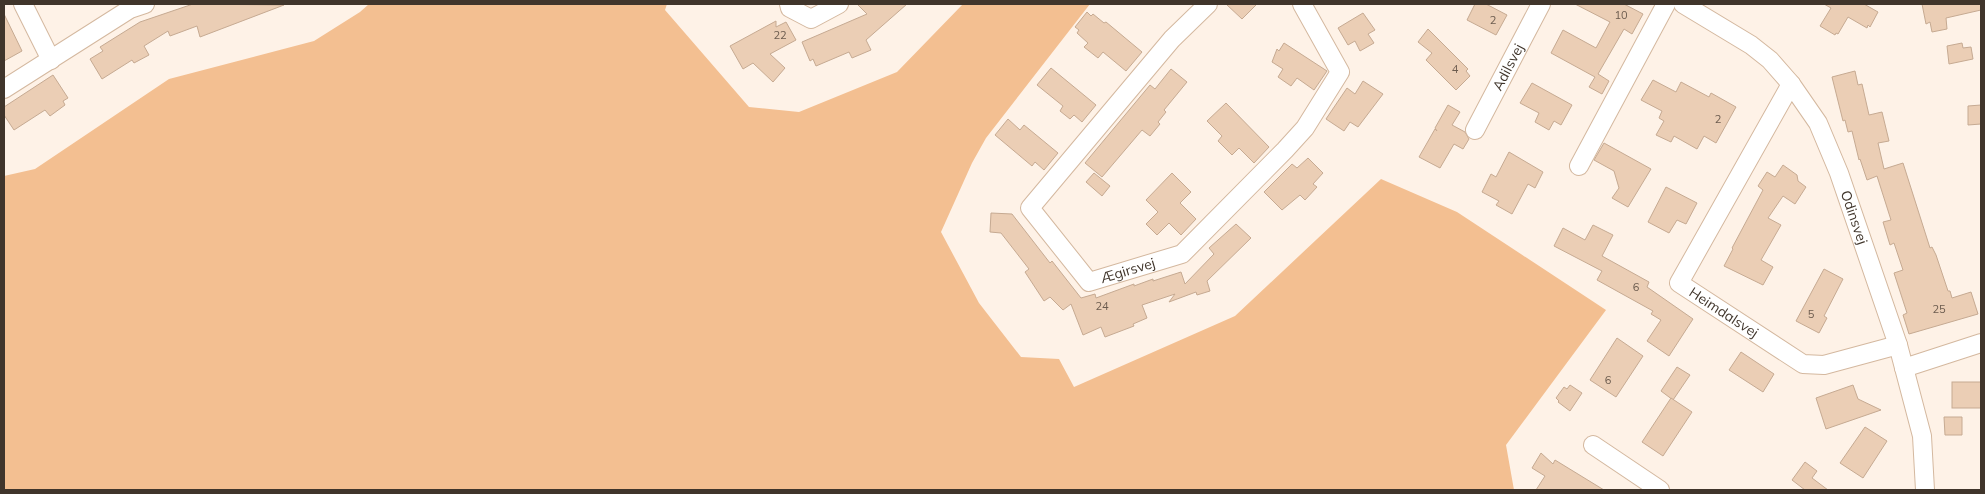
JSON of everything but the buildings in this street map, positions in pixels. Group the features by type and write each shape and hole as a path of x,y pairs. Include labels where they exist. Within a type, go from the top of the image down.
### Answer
{"street":[{"path":"23,4 50,60"},
{"path":"4,89 130,9 145,4"},
{"path":"788,4 790,8 811,18 839,4"},
{"name":"Ægirsvej","path":"1208,4 1172,39 1030,208 1089,282 1182,254 1305,128 1340,72 1302,4"},
{"name":"Adilsvej","path":"1475,130 1541,4"},
{"path":"1579,166 1666,4"},
{"name":"Odinsvej","path":"1683,4 1751,45 1770,60 1791,84 1818,122 1833,156 1898,345 1922,436 1925,490"},
{"name":"Heimdalsvej","path":"1791,84 1679,283 1803,364 1824,365 1898,345"},
{"path":"1904,368 1981,343"},
{"path":"1593,445 1660,490"}],"shaded area":[{"path":"369,4 667,4 665,10 749,107 799,112 897,72 963,4 1090,4 986,138 972,163 941,232 979,303 1021,357 1059,359 1074,387 1235,316 1381,179 1457,212 1606,310 1506,445 1514,490 4,490 4,176 35,169 169,79 314,41 360,12"}]}
